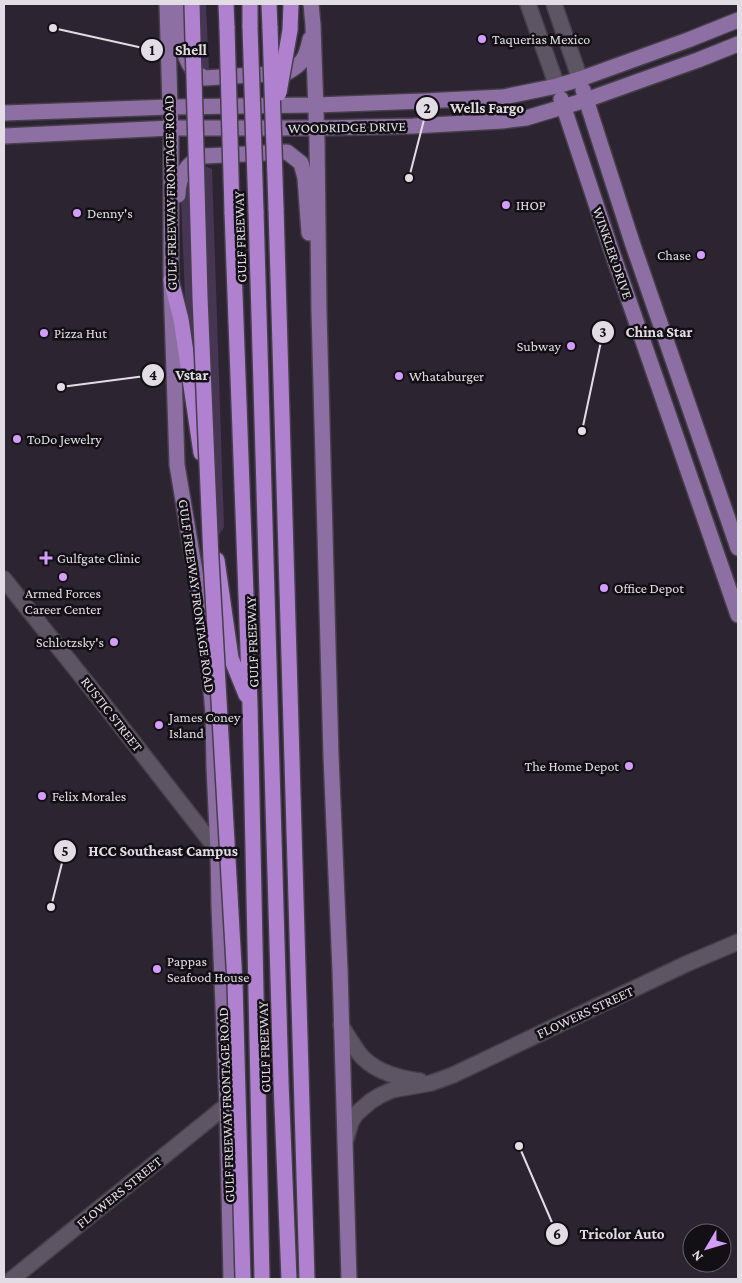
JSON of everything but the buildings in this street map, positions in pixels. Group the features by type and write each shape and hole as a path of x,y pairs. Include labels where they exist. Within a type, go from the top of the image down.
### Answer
{"highway":[{"path":"192,4 200,296 211,559 234,983 243,1279"},
{"name":"GULF FREEWAY","path":"226,4 250,705 262,1279"},
{"name":"GULF FREEWAY","path":"250,4 280,1072 289,1279"},
{"path":"270,4 308,1279"},
{"path":"274,124 290,30 291,4"},
{"path":"171,280 181,319 231,658 250,705"}],"main road":[{"name":"GULF FREEWAY FRONTAGE ROAD","path":"167,4 171,128 171,280 177,465 206,636 213,713 227,1105 231,1279"},
{"path":"176,4 179,36 187,60 194,72 205,78 286,73 302,62 307,51 313,25"},
{"path":"311,4 317,128 331,756 348,1279"},
{"name":"WOODRIDGE DRIVE","path":"4,113 170,107 316,105 503,97 557,86 580,79 738,20"},
{"name":"WOODRIDGE DRIVE","path":"4,136 171,128 413,126 526,118 586,100 738,44"},
{"name":"WINKLER DRIVE","path":"580,79 632,242 738,548"},
{"name":"WINKLER DRIVE","path":"557,86 611,250 738,615"},
{"path":"172,221 177,212 178,186 182,175 190,164 197,159 204,156 287,152 301,163 305,178 314,293 320,305"},
{"path":"611,250 632,242"},
{"path":"629,302 651,296"},
{"path":"642,338 663,361 670,382 676,389 684,390"},
{"path":"696,495 718,489"}],"street":[{"name":"WINKLER DRIVE","path":"528,4 557,86"},
{"name":"WINKLER DRIVE","path":"554,4 580,79"},
{"name":"RUSTIC STREET","path":"4,579 218,851"},
{"name":"FLOWERS STREET","path":"345,1146 351,1122 356,1114 381,1095 392,1090 431,1083 453,1075 686,964 738,942"},
{"path":"341,1025 359,1053 383,1072 396,1077 431,1083"},
{"name":"FLOWERS STREET","path":"12,1279 227,1105"}],"shaded area":[{"path":"183,4 206,4 209,70 199,65 183,32"},
{"path":"200,164 212,169 224,527 219,535 188,336 185,297 181,199 185,178"}],"place":[{"name":"Shell","path":"53,28"},
{"name":"Taquerias Mexico","path":"482,39"},
{"name":"Wells Fargo","path":"409,178"},
{"name":"IHOP","path":"506,205"},
{"name":"Denny's","path":"77,213"},
{"name":"Chase","path":"701,255"},
{"name":"Pizza Hut","path":"44,333"},
{"name":"Subway","path":"571,346"},
{"name":"Whataburger","path":"399,376"},
{"name":"Vstar","path":"61,387"},
{"name":"China Star","path":"582,431"},
{"name":"ToDo Jewelry","path":"17,439"},
{"name":"Gulfgate Clinic","path":"46,558"},
{"name":"Armed Forces Career Center","path":"63,577"},
{"name":"Office Depot","path":"604,588"},
{"name":"Schlotzsky's","path":"114,642"},
{"name":"James Coney Island","path":"159,725"},
{"name":"The Home Depot","path":"629,766"},
{"name":"Felix Morales","path":"42,796"},
{"name":"HCC Southeast Campus","path":"51,907"},
{"name":"Pappas Seafood House","path":"157,969"},
{"name":"Tricolor Auto","path":"519,1146"}]}
